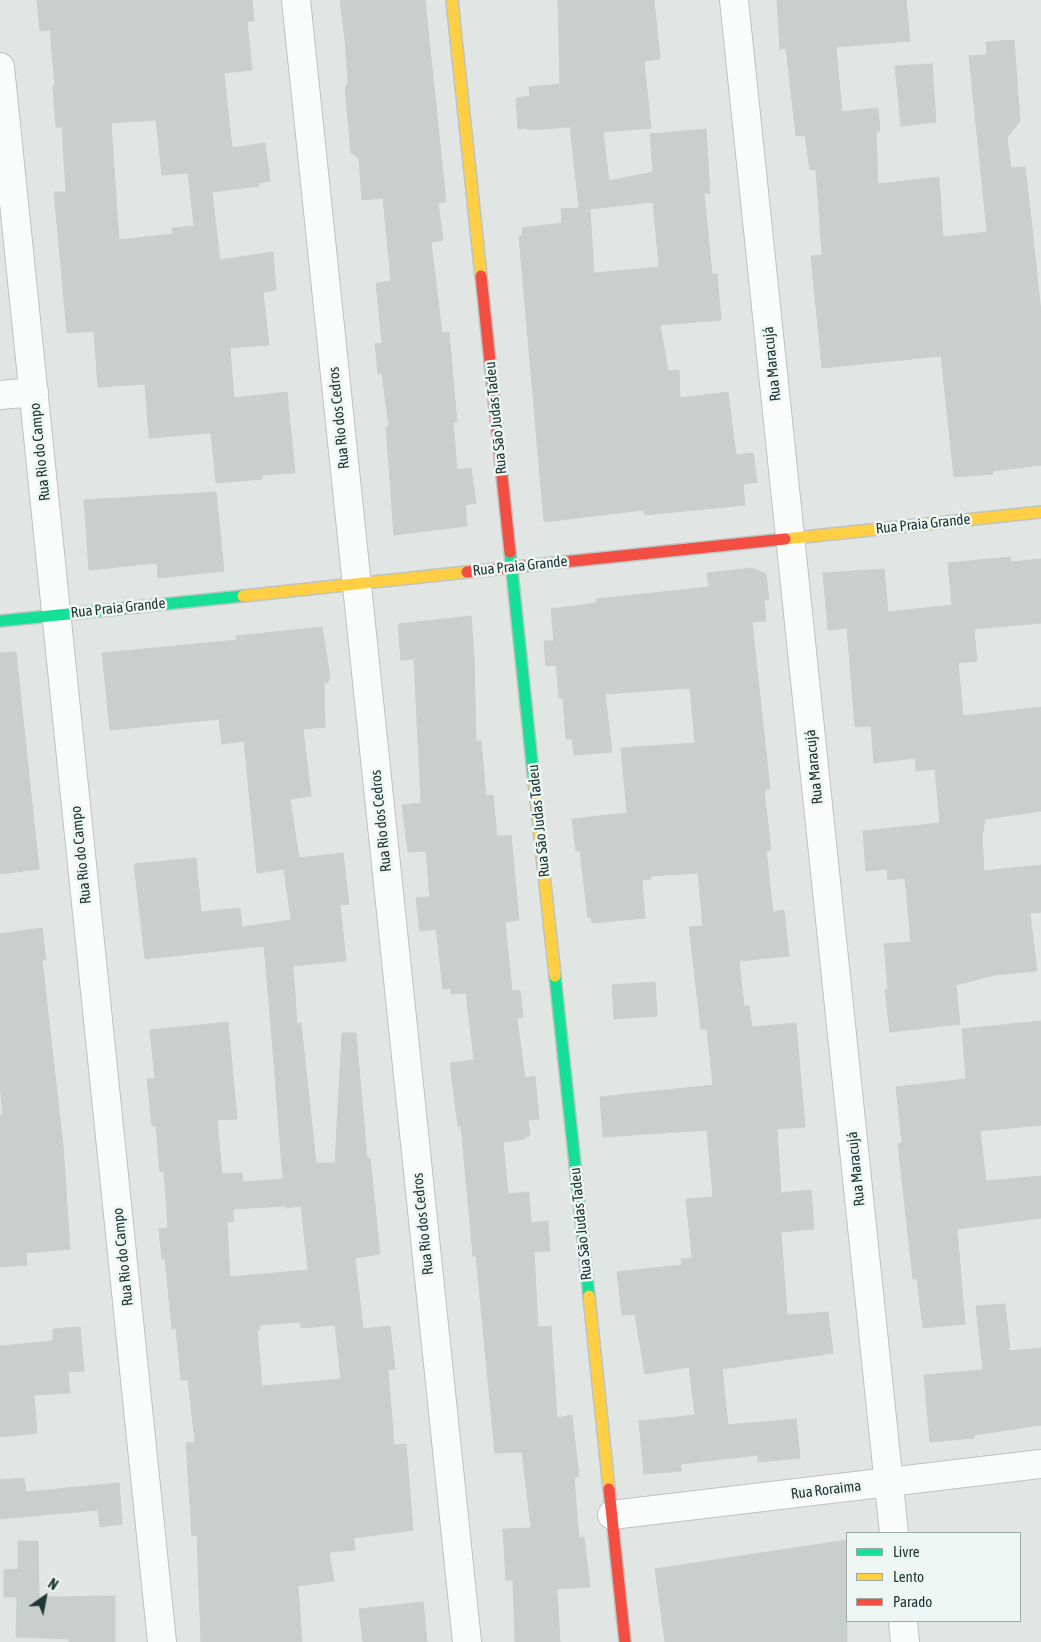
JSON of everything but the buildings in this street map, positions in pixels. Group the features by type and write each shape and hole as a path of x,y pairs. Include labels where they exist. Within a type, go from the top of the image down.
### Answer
{"street":[{"name":"Rua Rio dos Cedros","path":"296,0 467,1642"},
{"name":"Rua São Judas Tadeu","path":"452,0 625,1642"},
{"name":"Rua Maracujá","path":"734,0 894,1532"},
{"name":"Rua Rio do Campo","path":"0,67 162,1642"},
{"path":"0,395 34,392"},
{"name":"Rua Praia Grande","path":"0,620 1041,512"},
{"name":"Rua Roraima","path":"612,1515 1041,1464"},
{"path":"903,1622 905,1642"}],"traffic: fast":[{"path":"510,552 534,782"},
{"path":"0,621 243,596"},
{"path":"555,976 589,1296"}],"traffic: slow":[{"path":"452,0 481,276"},
{"path":"785,539 1041,512"},
{"path":"243,596 467,572"},
{"path":"534,782 555,976"},
{"path":"589,1296 609,1489"}],"traffic: jam":[{"path":"481,276 510,552"},
{"path":"467,572 785,539"},
{"path":"609,1489 625,1642"}]}
